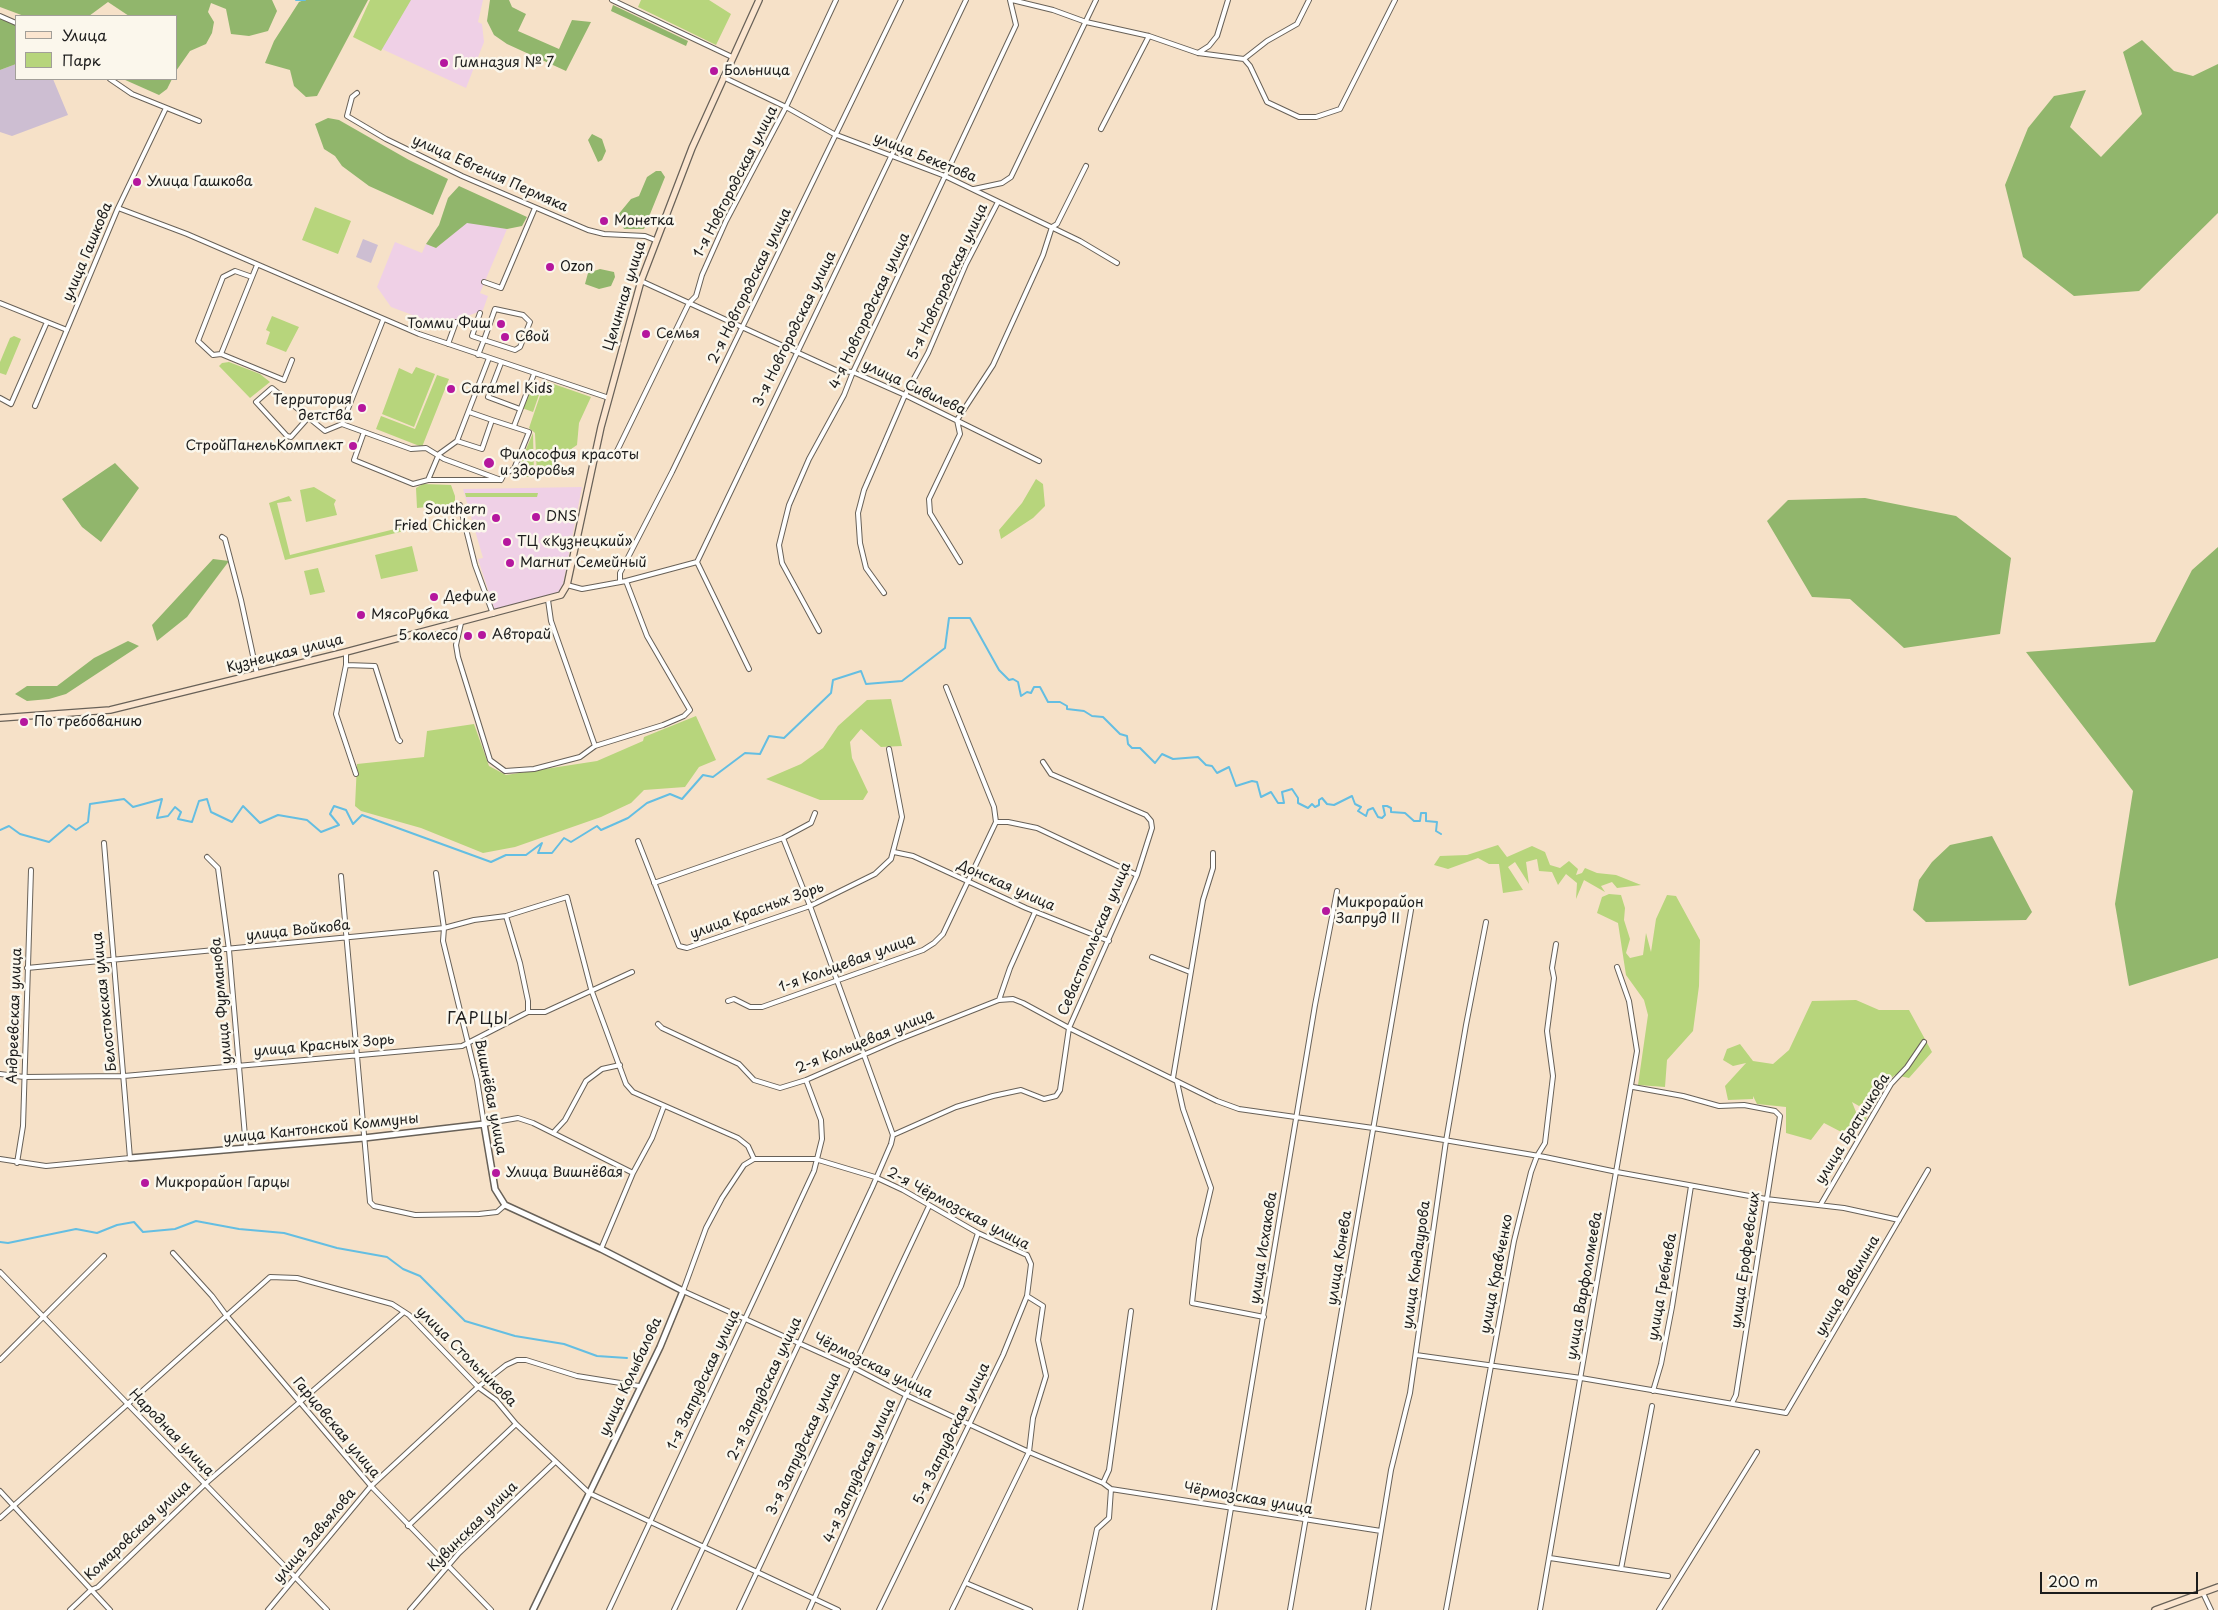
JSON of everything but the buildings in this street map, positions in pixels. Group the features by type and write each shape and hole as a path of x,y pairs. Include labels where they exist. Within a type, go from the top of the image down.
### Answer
{"main road":[{"name":"Целинная улица","path":"567,585 609,398 641,281 655,240 723,77 758,0"},
{"name":"Кузнецкая улица","path":"0,718 110,710 548,600 561,595 567,585"},
{"path":"2156,1610 2218,1587"}],"street":[{"path":"612,0 732,57"},
{"name":"1-я Новгородская улица","path":"616,453 689,303 696,296 702,275 726,221 786,107 836,0"},
{"name":"2-я Новгородская улица","path":"620,582 620,573 742,329 834,134 871,64 901,0"},
{"name":"3-я Новгородская улица","path":"697,562 966,0"},
{"path":"1011,0 1053,10 1086,22 1149,36 1198,53 1244,59 1250,66 1267,102 1299,117 1316,117 1340,109 1395,0"},
{"name":"4-я Новгородская улица","path":"819,631 782,563 779,545 789,504 809,460 844,395 853,372 1016,25 1011,0"},
{"name":"5-я Новгородская улица","path":"974,189 1002,183 1011,177 1096,0"},
{"path":"1198,53 1209,46 1216,36 1228,0"},
{"path":"1244,59 1267,41 1297,24 1309,0"},
{"path":"0,16 15,23"},
{"path":"1101,129 1149,36"},
{"name":"улица Бекетова","path":"723,77 786,107 834,134 946,176 974,189 1052,227 1117,262"},
{"path":"111,80 132,94 199,121"},
{"name":"улица Евгения Пермяка","path":"357,93 352,97 347,116 386,139 535,208 604,234 645,236 655,240"},
{"name":"улица Гашкова","path":"35,406 118,208 166,108"},
{"path":"960,562 930,513 929,499 960,434 957,420 993,365 1043,255 1052,227 1057,224 1086,166"},
{"name":"5-я Новгородская улица","path":"884,593 866,568 860,543 858,513 864,490 905,395 928,353 966,264 998,202"},
{"path":"118,208 187,234 383,320 501,363 609,398"},
{"path":"484,282 501,288 535,208"},
{"path":"221,354 257,265"},
{"path":"252,277 233,272 224,276 198,342 213,355 221,354 284,380 292,360"},
{"name":"улица Сивилева","path":"641,281 796,353 838,371 853,372 905,395 1039,460"},
{"path":"0,303 66,330"},
{"path":"478,355 484,340 495,309 523,314 530,322 518,349 511,349 484,340 472,336 480,313"},
{"path":"342,424 383,320"},
{"path":"0,398 11,404 47,322"},
{"path":"448,344 456,322"},
{"path":"428,480 440,454 457,441 489,358"},
{"path":"501,363 488,397 520,410"},
{"path":"514,426 534,374"},
{"path":"307,419 291,437 287,436 256,402 272,388 307,419 325,431 342,424 412,449 426,448 459,466 501,480"},
{"path":"468,412 529,432 514,469 504,474 501,480"},
{"path":"457,441 482,449 492,420"},
{"path":"364,432 354,460 413,484 428,480 501,480"},
{"path":"460,505 476,565 493,614"},
{"path":"222,537 225,539 257,674"},
{"path":"567,585 582,590 626,581 697,562 748,669"},
{"path":"461,623 456,645 458,657 490,760 505,771 534,769 580,757 595,746 663,726 684,716 690,710 647,636 626,581"},
{"path":"548,600 550,621 595,746"},
{"path":"346,652 346,665 336,714 356,774"},
{"path":"346,665 375,666 400,741"},
{"path":"946,687 994,807 996,822 1008,822 1037,828 1137,875"},
{"name":"улица Красных Зорь","path":"654,883 679,946 687,948 810,906 875,874 891,859 902,817 899,790 889,749"},
{"name":"Севастопольская улица","path":"893,1135 956,1107 993,1096 1022,1090 1044,1099 1056,1096 1060,1090 1069,1028 1137,875 1152,828 1151,821 1146,816 1051,774 1043,762"},
{"path":"638,841 654,883 783,838 811,822 815,813"},
{"name":"1-я Кольцевая улица","path":"728,1001 734,999 750,1007 762,1007 923,950 934,943 943,934 956,909 967,881 996,822"},
{"path":"783,838 810,906 893,1135"},
{"name":"Белостокская улица","path":"104,843 112,961 130,1158"},
{"name":"Донская улица","path":"894,852 913,856 1036,912 1109,941"},
{"path":"1213,853 1213,868 1203,900 1190,972 1175,1080 1183,1109 1211,1188 1199,1239 1192,1303 1264,1317"},
{"name":"улица Фурманова","path":"207,857 218,868 229,950 246,1148"},
{"name":"Андреевская улица","path":"17,1163 23,1126 31,870"},
{"name":"Вишнёвая улица","path":"436,873 444,928 443,941 469,1044 495,1189 505,1205"},
{"path":"341,876 370,1202 374,1206 415,1215 480,1214 497,1212 505,1205"},
{"name":"улица Исхакова","path":"1214,1610 1298,1117 1315,1004 1337,890"},
{"name":"улица Войкова","path":"27,968 444,928 474,920 506,916 567,897 591,989"},
{"name":"улица Конева","path":"1290,1610 1307,1521 1411,910"},
{"path":"1036,912 1010,968 999,1000 1013,999 1024,1003 1069,1028 1217,1102 1239,1108 1373,1128 1536,1156 1691,1186 1766,1198 1821,1204 1899,1220"},
{"path":"506,916 520,963 528,1012"},
{"name":"улица Кондаурова","path":"1368,1610 1391,1470 1410,1393 1446,1141 1486,922"},
{"name":"улица Кравченко","path":"1446,1610 1514,1240 1536,1156 1545,1143 1553,1076 1547,1031 1554,978 1552,968 1556,944"},
{"path":"1152,957 1190,972"},
{"name":"улица Варфоломеева","path":"1540,1610 1637,1051 1629,1001 1617,967"},
{"path":"469,1044 488,1030 528,1012 545,1012 591,989 632,972"},
{"path":"591,989 626,1084 633,1092 738,1138 748,1146 754,1159"},
{"name":"2-я Кольцевая улица","path":"658,1024 662,1028 739,1064 754,1080 768,1086 780,1088 806,1080 999,1000"},
{"name":"улица Братчикова","path":"1821,1204 1891,1084 1907,1067 1924,1042"},
{"name":"улица Красных Зорь","path":"0,1074 24,1077 124,1076 469,1044"},
{"path":"553,1133 565,1120 586,1081 602,1069 620,1065"},
{"name":"1-я Запрудская улица","path":"610,1610 814,1171 815,1159 822,1138 821,1120 806,1080"},
{"name":"улица Ерофеевских","path":"1632,1087 1683,1096 1712,1104 1738,1104 1776,1112 1780,1116 1736,1395 1732,1403"},
{"path":"601,1250 633,1173 652,1138 664,1106"},
{"name":"улица Кантонской Коммуны","path":"0,1159 46,1166 364,1138 484,1124 518,1118 553,1133 633,1173"},
{"name":"2-я Запрудская улица","path":"674,1610 891,1144 893,1135"},
{"name":"2-я Чёрмозская улица","path":"754,1159 815,1159 875,1177 904,1190 929,1206 1026,1255 1031,1264"},
{"name":"улица Колыбалова","path":"533,1610 639,1386 660,1347 706,1228 722,1198 744,1165 754,1159"},
{"name":"улица Вавилина","path":"1732,1403 1786,1413 1928,1170"},
{"name":"улица Гребнева","path":"1654,1392 1662,1364 1691,1186"},
{"name":"Чёрмозская улица","path":"505,1205 683,1291 852,1367 906,1395 1029,1452 1103,1483 1111,1489 1381,1531"},
{"name":"3-я Запрудская улица","path":"739,1610 817,1448 852,1367 929,1206"},
{"name":"4-я Запрудская улица","path":"809,1610 906,1395 961,1286 978,1232"},
{"name":"Гарцовская улица","path":"173,1253 212,1296 371,1486 491,1610"},
{"path":"0,1360 104,1256"},
{"name":"5-я Запрудская улица","path":"879,1610 1003,1355 1027,1296 1031,1264"},
{"name":"Народная улица","path":"0,1272 327,1610"},
{"name":"улица Стольникова","path":"0,1518 226,1315 270,1278 297,1278 354,1292 392,1304 409,1315 478,1386 496,1400 516,1424 588,1493 838,1610"},
{"path":"952,1610 1029,1452 1033,1418 1046,1376 1038,1340 1043,1306 1027,1296"},
{"path":"1103,1483 1109,1470 1131,1311"},
{"name":"Комаровская улица","path":"70,1610 98,1587 205,1484 404,1312"},
{"path":"1416,1354 1581,1378 1654,1392 1732,1403"},
{"name":"улица Завьялова","path":"268,1610 371,1486 478,1386 506,1365 516,1360 526,1360 577,1376 639,1386"},
{"path":"1621,1569 1652,1406"},
{"path":"408,1526 516,1424"},
{"path":"1659,1610 1757,1452"},
{"name":"Кувинская улица","path":"410,1610 448,1566 555,1462"},
{"path":"1080,1610 1098,1529 1108,1518 1111,1489"},
{"path":"0,1491 110,1610"},
{"path":"1550,1558 1668,1576"},
{"path":"966,1583 1030,1610"},
{"path":"2203,1593 2211,1610"}],"shaded area":[{"name":"Гимназия № 7","path":"371,0 483,0 478,22 482,24 484,42 466,88 354,36"},
{"path":"15,64 15,80 53,80 68,115 12,136 0,132 0,70"},
{"path":"467,222 507,229 480,293 488,296 483,310 442,326 391,307 377,287 395,242 422,253 426,244 436,248"},
{"path":"363,239 378,245 371,263 356,257"},
{"path":"582,487 563,584 559,591 551,596 495,611 478,559 483,558 463,489"}],"green space":[{"path":"0,0 272,0 277,11 268,31 249,36 231,34 226,9 211,3 208,12 214,22 212,33 206,44 190,51 178,68 178,15 128,15 108,2 90,15 21,15 0,7"},
{"path":"304,0 368,0 317,96 306,97 294,86 290,70 265,63 274,41 299,2"},
{"path":"370,0 411,0 381,51 353,37"},
{"path":"490,0 509,0 512,7 526,14 518,31 559,49 572,20 591,22 566,71 507,44 494,35 487,21"},
{"path":"641,0 709,0 731,14 716,45 638,7"},
{"path":"613,5 688,41 686,46 611,11"},
{"path":"0,18 15,25 15,64 0,70"},
{"path":"2142,40 2174,71 2193,76 2218,64 2218,213 2139,291 2074,296 2023,257 2005,185 2028,128 2054,96 2086,90 2070,127 2101,157 2142,114 2123,52"},
{"path":"125,80 172,80 167,89 159,95"},
{"path":"328,118 339,120 409,160 448,179 433,215 369,186 342,166 335,156 324,149 315,124"},
{"path":"592,134 602,139 606,151 602,160 598,162 588,140"},
{"path":"656,171 661,171 665,177 644,229 624,229 617,216 631,199 639,196 647,177"},
{"path":"459,186 527,217 522,226 507,229 467,223 436,248 426,244 439,225 448,198"},
{"path":"315,207 351,221 338,254 302,240"},
{"path":"600,269 614,272 615,277 611,286 599,289 585,284 588,273"},
{"path":"272,316 299,327 286,352 266,344 270,332 266,330"},
{"path":"14,336 21,339 6,375 0,373 0,362 10,338"},
{"path":"229,362 260,374 270,382 250,398 219,366 222,363"},
{"path":"416,367 435,374 414,427 382,414 399,368 412,374"},
{"path":"437,375 449,379 422,447 376,429 381,416 415,429"},
{"path":"545,381 591,397 579,423 577,445 558,458 556,476 537,476 535,433 529,428"},
{"path":"531,385 541,389 533,412 522,408"},
{"path":"533,433 534,477 514,477"},
{"path":"115,463 139,488 101,542 82,527 62,499"},
{"path":"1036,479 1043,484 1045,506 1033,518 1001,539 999,530 1022,503"},
{"path":"423,484 451,485 455,501 452,505 433,510 426,507 417,508 416,488"},
{"path":"314,487 336,500 334,504 337,515 306,522 300,490"},
{"path":"465,493 538,493 537,497 466,497"},
{"path":"289,496 292,501 277,503 290,555 403,527 404,531 285,560 269,503"},
{"path":"1865,498 1956,516 2011,558 2000,634 1904,648 1850,599 1812,597 1767,521 1788,500"},
{"path":"412,546 418,571 381,579 375,555"},
{"path":"2218,547 2218,958 2129,986 2115,904 2133,791 2026,652 2155,642 2192,570"},
{"path":"213,559 229,561 187,617 157,641 152,625"},
{"path":"318,568 325,592 310,595 304,571"},
{"path":"128,641 139,646 66,694 49,699 27,701 15,694 27,686 57,686 94,658"},
{"path":"891,699 902,746 881,747 861,729 850,742 852,758 868,792 863,800 820,800 766,779 801,764 823,748 838,726 867,700"},
{"path":"696,716 716,760 699,767 685,787 644,790 631,803 601,817 515,847 483,853 421,828 361,811 355,806 357,764 424,757 427,731 474,724 489,766 506,775 597,761 643,741 644,737"},
{"path":"1992,836 2032,912 2026,920 1926,922 1913,910 1919,880 1932,862 1950,845"},
{"path":"1498,845 1507,857 1532,846 1545,852 1550,865 1560,868 1569,861 1578,869 1576,875 1582,873 1585,868 1597,873 1616,875 1641,885 1617,888 1612,882 1601,886 1605,892 1584,880 1576,899 1577,883 1566,874 1558,885 1552,872 1539,871 1537,859 1526,862 1529,884 1515,862 1508,867 1523,890 1503,893 1499,864 1489,864 1478,858 1448,869 1434,865 1440,856 1467,855"},
{"path":"1609,894 1621,895 1625,908 1624,920 1630,939 1626,953 1630,958 1643,955 1646,933 1651,952 1656,919 1667,895 1676,896 1700,940 1699,986 1693,1031 1667,1060 1665,1087 1638,1085 1648,1015 1644,1000 1626,975 1618,923 1597,913 1602,897"},
{"path":"1856,1000 1879,1010 1909,1010 1932,1052 1909,1078 1895,1075 1859,1106 1852,1102 1856,1112 1867,1118 1851,1137 1824,1123 1811,1140 1786,1133 1786,1107 1757,1104 1753,1096 1753,1099 1728,1100 1725,1086 1746,1063 1733,1066 1723,1060 1727,1049 1740,1044 1753,1061 1773,1064 1789,1050 1812,1001"}],"waterway":[{"path":"296,0 305,0"},
{"path":"0,830 9,826 20,834 49,842 69,825 76,830 88,822 90,804 124,799 133,807 162,799 157,818 168,816 175,807 181,812 178,819 192,822 199,801 207,799 211,812 232,822 243,806 260,823 278,815 307,820 321,832 339,825 330,814 334,806 346,810 353,824 362,815 491,862 506,855 526,855 542,843 538,853 552,853 564,838 571,842 597,826 601,830 628,818 647,803 670,794 682,799 703,775 713,777 745,753 760,754 769,736 784,738 831,693 833,680 861,671 866,684 902,681 945,648 949,618 970,618 999,670 1009,680 1013,679 1018,682 1021,696 1027,692 1031,693 1034,687 1040,687 1048,702 1060,702 1067,706 1067,709 1084,711 1092,716 1103,717 1120,734 1127,736 1128,744 1132,748 1140,748 1155,763 1162,754 1173,759 1198,757 1206,765 1212,766 1217,773 1229,767 1236,786 1252,781 1257,782 1261,797 1271,792 1278,803 1284,803 1282,792 1292,789 1298,798 1298,803 1308,808 1312,804 1315,807 1319,805 1319,800 1322,798 1327,804 1334,805 1352,796 1355,804 1361,807 1358,811 1366,816 1368,810 1373,808 1378,817 1382,818 1385,815 1383,806 1391,808 1391,812 1405,813 1414,821 1420,821 1421,813 1426,813 1426,821 1437,822 1436,831 1441,834"},
{"path":"0,1242 8,1243 76,1229 97,1233 117,1225 134,1222 143,1232 175,1229 196,1221 239,1229 284,1233 337,1248 387,1257 403,1269 420,1276 465,1321 515,1336 564,1344 597,1356 627,1358"}],"place":[{"name":"Гимназия № 7","path":"444,63"},
{"name":"Больница","path":"714,71"},
{"name":"Улица Гашкова","path":"137,182"},
{"name":"Монетка","path":"604,221"},
{"name":"Ozon","path":"550,267"},
{"name":"Томми Фиш","path":"501,324"},
{"name":"Семья","path":"646,334"},
{"name":"Свой","path":"505,337"},
{"name":"Caramel Kids","path":"451,389"},
{"name":"Территория детства","path":"362,408"},
{"name":"СтройПанельКомплект","path":"353,446"},
{"name":"Философия красоты и здоровья","path":"489,463"},
{"name":"DNS","path":"536,517"},
{"name":"Southern Fried Chicken","path":"496,518"},
{"name":"ТЦ «Кузнецкий»","path":"507,542"},
{"name":"Магнит Семейный","path":"510,563"},
{"name":"Дефиле","path":"434,597"},
{"name":"МясоРубка","path":"361,615"},
{"name":"Авторай","path":"482,635"},
{"name":"5 колесо","path":"468,636"},
{"name":"По требованию","path":"24,722"},
{"name":"Микрорайон Запруд II","path":"1326,911"},
{"name":"Улица Вишнёвая","path":"496,1173"},
{"name":"Микрорайон Гарцы","path":"145,1183"}],"district":[{"name":"ГАРЦЫ","path":"478,1020"}]}
